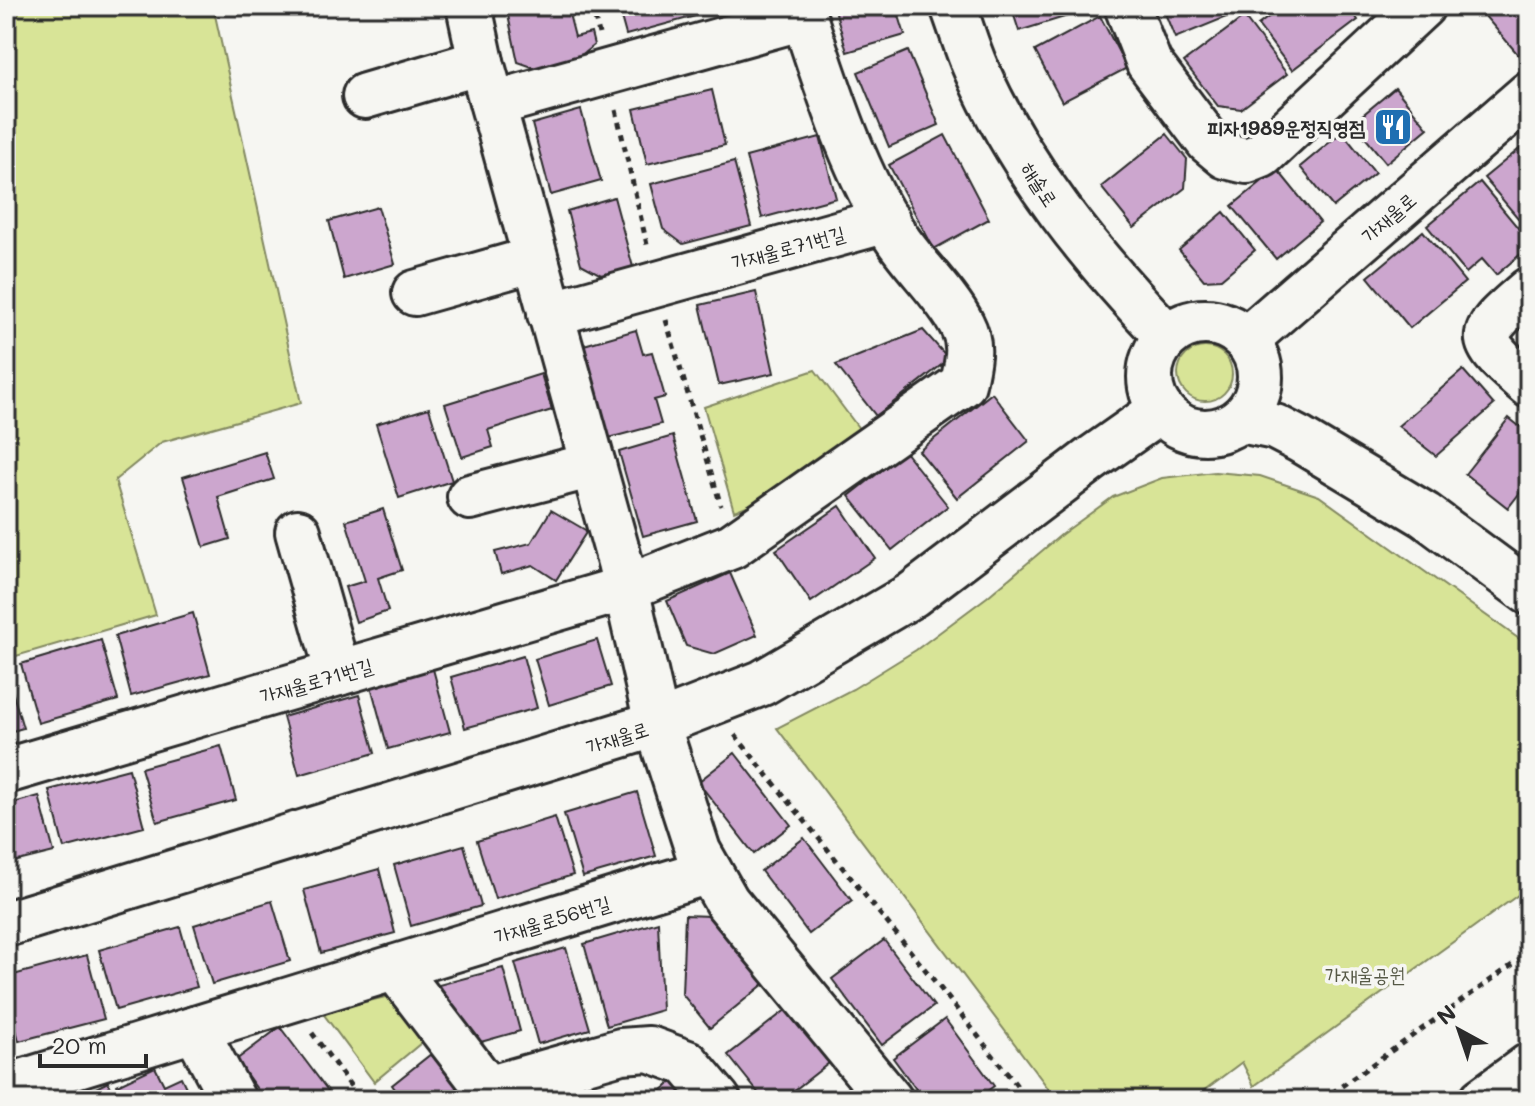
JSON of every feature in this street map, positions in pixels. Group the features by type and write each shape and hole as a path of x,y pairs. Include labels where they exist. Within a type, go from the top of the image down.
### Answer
{"street":[{"path":"469,6 481,62 626,588 657,724 698,851 727,902 890,1100"},
{"name":"해솔로","path":"953,6 976,69 1017,148 1057,210 1120,286 1167,336"},
{"path":"1127,6 1149,63 1208,141 1226,156 1247,161 1262,155 1406,11"},
{"name":"가재울로71번길","path":"6,771 626,588 732,546 963,384 970,351 962,326 895,236 855,160 804,12 493,104"},
{"path":"365,96 481,62"},
{"name":"가재울로","path":"1247,339 1529,94"},
{"name":"가재울로71번길","path":"550,314 887,220"},
{"path":"415,293 535,259"},
{"path":"1529,290 1493,321 1487,332 1489,346 1529,385"},
{"path":"1199,321 1217,322 1234,328 1247,339 1259,363 1258,412 1224,429 1205,432 1186,429 1169,420 1150,387 1150,368 1167,336 1182,326 1199,321"},
{"name":"가재울로","path":"6,924 657,724 762,683 912,595 1161,410"},
{"path":"1258,412 1425,515 1529,592"},
{"path":"470,497 593,465"},
{"path":"298,532 338,673"},
{"name":"가재울로56번길","path":"10,1086 709,871"},
{"path":"395,968 492,1095 621,1051 649,1049 687,1063 718,1100"},
{"path":"195,1029 233,1100"},
{"path":"1482,1100 1529,1066"}],"path":[{"path":"709,704 1028,1100"},
{"path":"1322,1100 1529,953"},
{"path":"288,1000 361,1100"}],"green space":[{"path":"6,6 213,6 301,403 162,442 115,480 156,615 6,659"},
{"path":"1205,347 1224,355 1232,374 1224,393 1205,401 1186,393 1178,374 1186,355"},
{"path":"815,370 860,430 772,496 734,511 704,407"},
{"name":"가재울공원","path":"1215,472 1260,476 1319,496 1529,646 1529,887 1254,1086 1242,1062 1191,1100 1057,1100 777,728 853,689 916,650 1113,497 1162,478"},
{"path":"394,995 427,1038 374,1082 322,1012"}],"building":[{"path":"506,6 567,6 575,37 591,33 594,45 580,56 535,68 518,62"},
{"path":"618,6 732,6 626,35"},
{"path":"834,6 896,6 905,35 847,52"},
{"path":"1011,6 1096,6 1097,7 1019,31"},
{"path":"1162,6 1239,6 1241,11 1175,38"},
{"path":"1283,6 1348,6 1358,20 1292,70 1258,25"},
{"path":"1529,6 1529,53 1522,59 1477,7"},
{"path":"1100,16 1127,68 1062,102 1035,51"},
{"path":"1244,17 1287,74 1241,109 1218,106 1184,62"},
{"path":"908,51 939,125 889,147 858,72"},
{"path":"1395,88 1428,128 1386,163 1353,123"},
{"path":"712,90 725,145 647,164 634,109"},
{"path":"581,110 601,181 551,195 532,124"},
{"path":"1342,132 1375,173 1333,207 1300,167"},
{"path":"1167,134 1187,159 1185,188 1134,228 1101,187"},
{"path":"945,135 989,219 934,249 889,165"},
{"path":"820,137 836,198 762,218 746,157"},
{"path":"1529,141 1529,231 1484,178"},
{"path":"734,162 751,226 683,244 663,229 651,184"},
{"path":"1277,169 1320,222 1276,259 1232,206"},
{"path":"1480,182 1529,241 1529,247 1496,275 1482,259 1466,273 1427,226"},
{"path":"614,197 633,267 603,276 581,264 567,211"},
{"path":"378,207 395,264 344,279 329,221"},
{"path":"1224,212 1255,250 1221,279 1204,280 1179,250"},
{"path":"1423,231 1465,282 1410,328 1368,277"},
{"path":"756,292 774,373 719,385 700,305"},
{"path":"636,330 643,354 652,352 665,397 654,400 661,424 609,438 584,345"},
{"path":"923,330 949,359 876,416 836,365"},
{"path":"1463,370 1494,405 1436,456 1398,426"},
{"path":"541,374 552,410 488,430 493,447 462,457 445,404"},
{"path":"992,393 1029,441 957,498 919,451"},
{"path":"429,408 452,481 399,498 376,424"},
{"path":"1509,418 1529,434 1529,481 1508,508 1465,474"},
{"path":"673,436 697,521 643,536 619,452"},
{"path":"265,452 274,479 218,497 230,539 204,547 183,477"},
{"path":"905,452 948,506 892,550 849,496"},
{"path":"840,506 875,558 811,602 776,550"},
{"path":"383,509 402,570 378,578 388,611 356,622 345,587 365,581 346,521"},
{"path":"551,510 587,531 556,580 533,565 501,574 495,552 531,543"},
{"path":"730,573 757,635 714,654 686,646 667,601"},
{"path":"193,613 210,674 131,696 115,636"},
{"path":"101,640 118,700 38,723 21,664"},
{"path":"597,640 611,686 549,705 535,659"},
{"path":"523,656 537,708 465,728 451,677"},
{"path":"433,669 450,732 388,749 371,686"},
{"path":"6,670 23,728 6,733"},
{"path":"359,695 375,753 299,775 283,717"},
{"path":"221,746 236,800 157,822 141,768"},
{"path":"735,753 791,825 754,854 698,782"},
{"path":"129,769 144,827 64,848 49,790"},
{"path":"637,792 656,856 583,877 564,814"},
{"path":"39,796 54,852 6,864 6,805"},
{"path":"555,817 573,875 495,899 477,841"},
{"path":"804,838 852,901 809,934 761,871"},
{"path":"464,845 481,906 411,926 394,865"},
{"path":"379,869 395,933 321,953 304,890"},
{"path":"272,901 290,961 212,984 194,925"},
{"path":"685,915 710,916 765,983 710,1028 682,994"},
{"path":"658,922 662,1010 607,1026 584,944"},
{"path":"180,927 197,987 116,1010 99,950"},
{"path":"884,940 934,1006 882,1045 832,979"},
{"path":"566,948 590,1029 538,1044 515,963"},
{"path":"87,955 104,1019 19,1041 6,992 6,977"},
{"path":"503,968 520,1031 470,1045 431,987"},
{"path":"787,1009 829,1063 782,1100 764,1100 728,1055"},
{"path":"945,1019 994,1086 975,1100 924,1100 893,1058"},
{"path":"280,1027 335,1100 265,1100 236,1060"},
{"path":"431,1054 466,1097 463,1100 403,1100 392,1085"},
{"path":"155,1067 164,1085 181,1077 192,1100 125,1100 117,1085"},
{"path":"673,1081 689,1100 650,1100"},
{"path":"108,1082 116,1100 71,1100"}],"place":[{"name":"피자1989운정직영점","path":"1393,127"}]}
